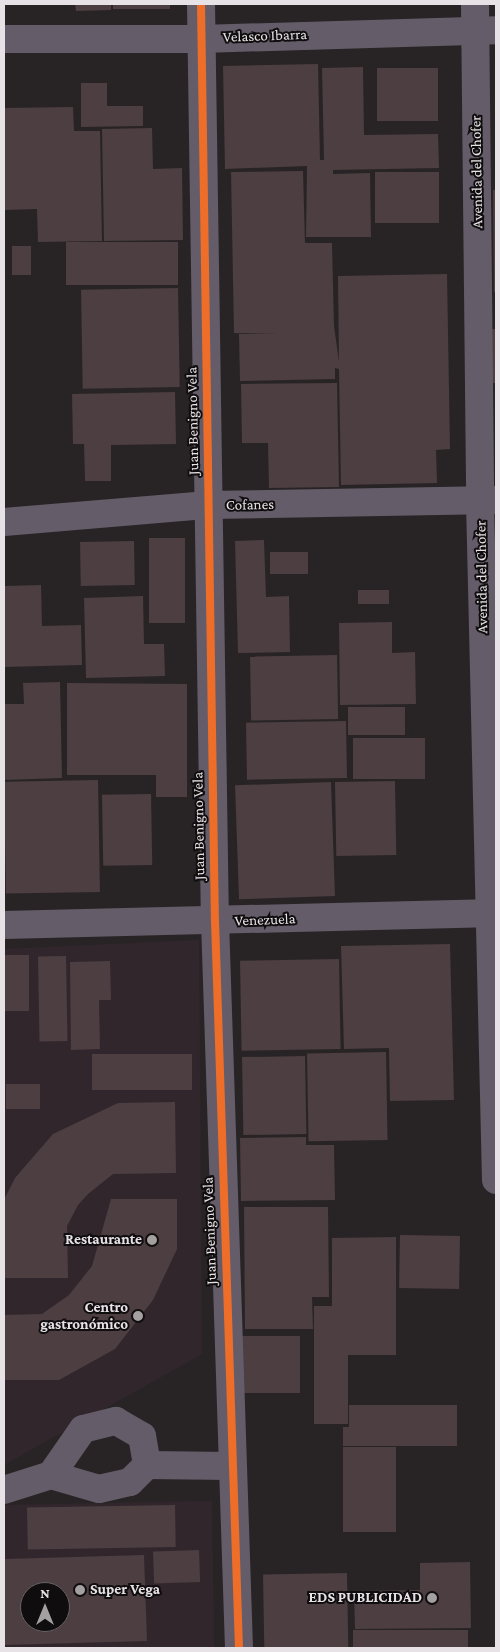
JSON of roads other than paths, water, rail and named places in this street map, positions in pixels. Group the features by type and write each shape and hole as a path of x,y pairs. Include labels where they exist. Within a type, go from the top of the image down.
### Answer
{"street":[{"name":"Juan Benigno Vela","path":"201,4 215,921 231,1466 239,1648"},
{"name":"Velasco Ibarra","path":"4,39 201,39 482,21"},
{"name":"Avenida del Chofer","path":"482,21 496,1166"},
{"name":"Cofanes","path":"4,522 208,505 488,501"},
{"name":"Venezuela","path":"4,925 492,913"},
{"path":"51,1475 83,1429 116,1421 142,1436 147,1466"},
{"path":"4,1490 51,1475 99,1489 130,1482 147,1466 231,1466"}],"place":[{"name":"Restaurante","path":"152,1240"},
{"name":"Centro gastronómico","path":"138,1316"},
{"name":"Super Vega","path":"80,1590"},
{"name":"EDS PUBLICIDAD","path":"432,1598"}]}
